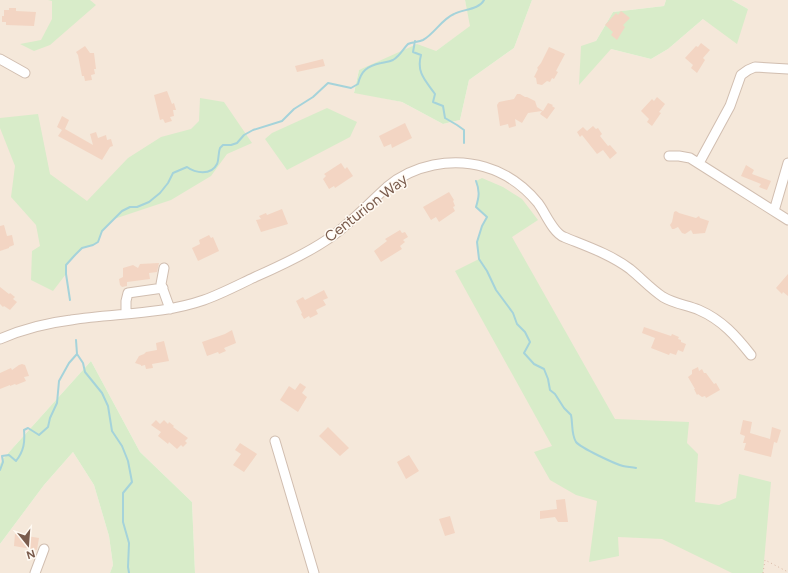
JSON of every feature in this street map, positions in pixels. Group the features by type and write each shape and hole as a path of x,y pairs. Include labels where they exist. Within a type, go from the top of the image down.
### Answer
{"street":[{"path":"0,59 25,73"},
{"path":"699,163 730,106 741,75 755,67 788,69"},
{"path":"669,156 690,158 788,220"},
{"name":"Centurion Way","path":"0,339 31,328 72,319 170,309 186,306 218,295 308,252 344,228 388,186 409,173 433,165 456,163 485,167 522,186 538,204 559,235 602,252 616,260 629,268 656,292 674,303 697,309 721,322 731,330 751,355"},
{"path":"774,211 788,163"},
{"path":"164,268 161,284 170,309"},
{"path":"126,314 126,301 128,293 163,288"},
{"path":"275,441 314,573"},
{"path":"35,573 44,549"}],"path":[{"path":"763,573 765,560 788,572"}],"shaded area":[{"path":"0,0 465,0 471,26 436,51 359,70 354,92 402,102 443,124 460,120 469,80 514,48 532,0 666,0 664,6 613,12 596,41 611,49 651,59 668,49 703,19 748,9 732,0 788,0 788,573 195,573 192,502 140,452 91,361 0,464"},
{"path":"73,452 94,485 109,536 113,565 110,573 0,573 0,544 44,485"}],"green space":[{"path":"48,0 90,0 96,5 50,45 34,51 20,44 41,40 52,19 52,1"},
{"path":"465,0 532,0 514,48 469,80 460,120 443,124 402,102 354,93 359,70 417,44 436,51 470,26"},
{"path":"666,0 732,0 748,9 737,44 703,19 668,49 651,59 611,49 579,85 581,46 596,41 613,12 664,6"},
{"path":"200,98 224,102 252,143 227,154 211,176 171,200 114,219 102,231 98,242 82,248 66,265 66,274 53,291 31,280 32,251 40,246 36,225 11,197 15,166 0,128 0,118 38,114 50,174 87,201 128,158 161,137 191,129 199,121"},
{"path":"327,108 357,122 350,137 287,170 265,139 272,133"},
{"path":"482,178 503,187 522,199 538,220 512,237 615,419 689,422 687,443 698,454 695,502 719,505 736,498 739,474 771,482 763,573 732,573 662,539 618,537 619,556 589,562 597,501 576,495 550,480 534,452 552,446 455,271 479,259 477,242 482,226 487,217 476,207 479,194 476,181"},
{"path":"91,361 140,452 192,502 195,573 110,573 113,565 109,536 94,485 73,452 44,485 0,544 0,464"}],"building":[{"path":"9,8 16,8 16,11 36,12 34,26 6,25 6,22 2,22 2,16 4,16 4,10 9,10"},
{"path":"621,11 630,18 623,25 625,27 617,40 611,35 613,32 605,25 616,13 618,15"},
{"path":"701,43 710,50 703,58 705,60 697,73 691,68 693,65 685,58 696,46 698,47"},
{"path":"85,46 90,53 94,53 96,69 94,69 95,74 91,75 92,80 85,81 84,76 82,76 78,55 76,52"},
{"path":"549,47 565,54 556,71 558,72 554,79 552,78 550,82 547,81 542,85 537,84 536,78 534,77 538,69 537,68"},
{"path":"323,59 325,66 297,72 295,66"},
{"path":"167,91 176,110 173,110 174,116 170,117 172,121 165,123 163,119 160,120 154,95"},
{"path":"517,94 535,101 537,107 543,111 548,103 553,105 552,106 555,108 547,119 540,114 542,111 528,113 522,123 515,119 516,126 509,128 508,124 500,126 497,105 499,102 514,99"},
{"path":"657,97 665,104 652,126 647,122 649,119 641,111 652,99 654,101"},
{"path":"62,116 69,120 65,129 93,145 90,134 96,132 98,138 106,135 107,140 111,139 113,146 110,147 102,160 58,136 62,130 57,127"},
{"path":"405,123 412,138 392,148 391,144 384,147 379,136"},
{"path":"593,126 596,129 598,128 602,134 600,136 608,146 610,145 617,153 610,159 603,150 597,154 582,135 580,137 577,132 583,127 587,131"},
{"path":"341,163 345,169 347,167 353,176 335,188 334,186 329,189 323,179 326,176 324,174"},
{"path":"746,165 754,170 752,174 771,181 767,190 759,187 761,184 741,176"},
{"path":"449,192 454,200 455,206 453,207 455,211 439,222 436,217 431,220 423,207"},
{"path":"282,209 288,224 261,232 256,220 261,219 259,216 266,213 267,215"},
{"path":"676,211 696,218 699,216 700,218 709,221 705,233 693,234 691,230 685,234 682,233 678,227 672,229 670,225 674,212"},
{"path":"4,225 7,236 12,235 14,245 0,251 0,226"},
{"path":"400,230 402,233 405,232 408,237 403,240 405,242 400,246 402,249 381,262 374,251 387,241 385,239"},
{"path":"209,235 211,238 213,237 219,251 198,261 192,248 200,244 199,240"},
{"path":"159,263 157,272 149,273 150,279 127,282 127,286 122,287 120,285 119,279 123,277 123,268 133,265 138,268 140,264"},
{"path":"788,274 788,296 783,292 782,294 776,288"},
{"path":"0,287 15,297 13,299 17,302 10,310 0,304"},
{"path":"324,290 328,298 323,300 326,305 316,310 318,314 304,319 296,301 303,297 305,300"},
{"path":"644,327 671,336 672,334 679,337 678,339 681,340 681,342 686,344 683,352 678,350 676,355 670,353 669,355 651,348 655,338 642,333"},
{"path":"232,330 236,343 224,348 226,351 207,356 202,342"},
{"path":"164,341 169,361 152,364 153,368 146,369 145,365 141,366 135,363 139,356 146,352 157,350 156,343"},
{"path":"22,364 25,365 29,376 24,377 26,381 0,389 0,373 11,368 12,370"},
{"path":"698,367 699,371 702,369 714,384 716,383 720,390 706,398 705,396 702,397 698,394 697,395 688,377 692,374 692,370"},
{"path":"300,383 306,387 302,393 307,397 298,412 280,400 289,386 295,390"},
{"path":"156,420 160,424 164,420 168,424 169,422 174,426 173,427 188,438 185,441 187,443 183,447 181,445 177,449 169,442 168,444 158,436 161,432 151,425"},
{"path":"743,420 752,422 750,433 770,439 772,427 781,430 777,443 774,442 771,457 744,450 746,443 743,443 745,436 740,434"},
{"path":"328,427 349,448 340,456 319,436"},
{"path":"240,443 257,454 244,472 233,465 241,454 235,450"},
{"path":"409,455 419,471 406,479 397,462"},
{"path":"565,499 568,522 558,522 555,517 540,519 540,511 557,509 556,500"},
{"path":"450,516 455,533 445,536 439,519"},
{"path":"15,534 39,538 37,550 14,546"}],"waterway":[{"path":"70,300 66,265 82,248 98,242 102,231 122,211 130,207 137,207 149,202 160,193 168,183 173,173 187,167 198,172 207,172 211,170 217,164 219,150 223,145 237,143 244,135 253,130 282,121 294,109 313,97 328,83 351,88 358,84 363,72 368,68 376,64 393,60 408,44 421,41 431,34 450,16 458,12 475,8 484,0"},
{"path":"415,41 413,52 421,55 421,72 425,81 435,94 433,102 443,106 445,118 464,130 464,143"},
{"path":"476,181 479,194 476,207 487,217 482,226 477,242 479,259 487,271 496,290 513,313 517,324 525,332 530,342 524,353 534,364 544,369 550,390 555,394 564,408 571,415 574,439 576,442 591,452 613,462 623,466 636,468"},
{"path":"76,340 77,354 83,363 85,372 102,393 108,406 112,431 122,446 128,461 132,482 123,493 123,522 129,543 129,573"},
{"path":"0,470 3,462 2,456 9,455 16,461 21,454 24,430 28,428 39,435 48,427 50,418 57,403 59,381 69,363 77,354"}]}
